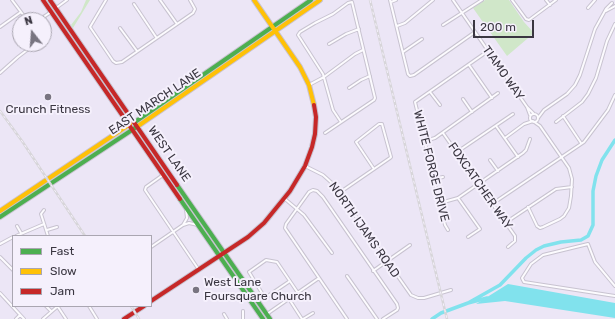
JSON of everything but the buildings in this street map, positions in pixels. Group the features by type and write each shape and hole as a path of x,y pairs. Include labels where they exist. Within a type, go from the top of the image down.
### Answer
{"main road":[{"name":"WEST LANE","path":"43,0 263,319"},
{"name":"WEST LANE","path":"50,0 270,319"},
{"path":"152,300 225,253 255,231 271,216 285,199 305,166 312,147 316,126 314,101 309,85 300,67 254,0"},
{"name":"EAST MARCH LANE","path":"0,211 135,122 311,0"},
{"name":"EAST MARCH LANE","path":"0,217 138,126 320,0"},
{"path":"124,319 142,307"}],"street":[{"path":"12,0 22,12"},
{"path":"56,8 67,0"},
{"path":"106,0 90,25 91,29 114,63 122,62 194,11 194,7 190,0"},
{"path":"160,0 177,24"},
{"path":"396,0 391,1 408,74 410,76 414,75 475,32"},
{"path":"397,26 408,20 433,0"},
{"name":"TIAMO WAY","path":"452,0 527,107 538,118"},
{"path":"443,25 482,0"},
{"path":"512,0 526,19 529,20 556,0"},
{"path":"546,0 550,5"},
{"path":"588,8 595,0"},
{"path":"505,138 524,124 530,117 544,110 567,94 575,85 580,76 595,29 612,1 615,6 606,11"},
{"path":"325,133 375,99 353,4 350,2 299,34 299,38 315,60 324,77 333,110 341,122"},
{"path":"134,4 156,37"},
{"path":"0,27 12,19"},
{"path":"556,122 582,102 592,87 607,41 615,24"},
{"path":"120,28 137,51"},
{"path":"329,44 346,34 359,29"},
{"path":"403,52 422,39"},
{"path":"309,85 324,77 355,54 364,50"},
{"path":"440,105 430,92 488,51"},
{"path":"0,73 25,52"},
{"path":"469,65 492,98"},
{"path":"349,88 370,76"},
{"name":"WHITE FORGE DRIVE","path":"430,92 415,102 445,225 448,230"},
{"path":"425,141 435,138 443,133 498,93"},
{"path":"492,204 581,144 591,134 608,110 615,94"},
{"path":"463,99 472,112"},
{"name":"TIAMO WAY","path":"527,107 530,117"},
{"path":"524,124 536,120 544,110"},
{"path":"457,152 513,114"},
{"path":"563,116 581,144"},
{"path":"528,207 540,228 560,219 567,213 571,203 572,187 571,172 562,157 540,126 530,117"},
{"path":"538,118 540,126"},
{"path":"339,193 374,169 391,156 382,124 379,124 356,142 374,169"},
{"path":"496,126 518,157"},
{"name":"FOXCATCHER WAY","path":"443,133 516,239 508,246"},
{"path":"440,203 458,198 518,157 526,150 530,139"},
{"path":"490,160 498,171"},
{"name":"NORTH IJAMS ROAD","path":"305,166 326,176 408,294 413,297 420,298 451,290"},
{"path":"164,175 144,189 199,270"},
{"path":"434,179 443,177"},
{"path":"506,223 556,189 572,187"},
{"path":"347,319 285,228 286,224 311,191 317,191 322,197 398,306 397,310 383,319"},
{"path":"458,198 480,229 468,237"},
{"path":"285,199 298,209 308,220 332,253"},
{"path":"183,225 188,214 185,204"},
{"path":"44,210 41,214 48,235"},
{"path":"152,246 183,225 189,223 199,226"},
{"path":"18,235 44,224"},
{"path":"17,226 21,233"},
{"path":"46,230 57,227"},
{"path":"0,244 12,238"},
{"path":"615,286 595,262 588,244 552,252 540,257 531,264 522,276 522,280 524,282 615,296"},
{"path":"374,270 410,245"},
{"path":"0,257 12,269"},
{"path":"290,281 265,298 249,272 268,260 277,262 290,281 298,293"},
{"path":"347,276 377,319"},
{"path":"267,314 318,278"},
{"path":"0,293 12,306"},
{"path":"0,300 3,296"},
{"path":"289,299 303,319 313,313"},
{"path":"13,307 24,319"},
{"path":"47,307 52,311"},
{"path":"43,319 57,307"},
{"path":"59,307 66,319"},
{"path":"90,307 97,319"},
{"path":"243,311 243,319"},
{"path":"224,314 227,319"},
{"path":"16,319 20,315"}],"green space":[{"path":"86,0 90,0 73,28 71,25 81,12"},
{"path":"485,0 509,0 524,22 534,33 507,56 473,8"}],"water":[{"path":"508,284 615,303 615,318 505,301 476,304"}],"waterway":[{"path":"468,303 500,285 526,258 536,250 544,246 561,242 581,240 588,236 593,225 593,191 596,176 602,160 615,140"},
{"path":"432,319 441,313 487,298"}],"railway":[{"path":"370,0 447,319"},
{"path":"0,111 22,141 84,235"},
{"path":"132,307 139,319"}],"traffic: fast":[{"path":"135,122 311,0"},
{"path":"0,217 138,126"},
{"path":"177,185 270,319"},
{"path":"180,199 263,319"}],"traffic: slow":[{"path":"254,0 300,67 309,85 314,105"},
{"path":"138,126 320,0"},
{"path":"0,211 130,124"}],"traffic: jam":[{"path":"43,0 180,199"},
{"path":"50,0 177,185"},
{"path":"152,300 248,237 264,223 290,191 305,166 315,134 316,117 314,105"},
{"path":"124,319 142,307"}],"place":[{"name":"Crunch Fitness","path":"48,97"},
{"name":"West Lane Foursquare Church","path":"196,290"}]}
